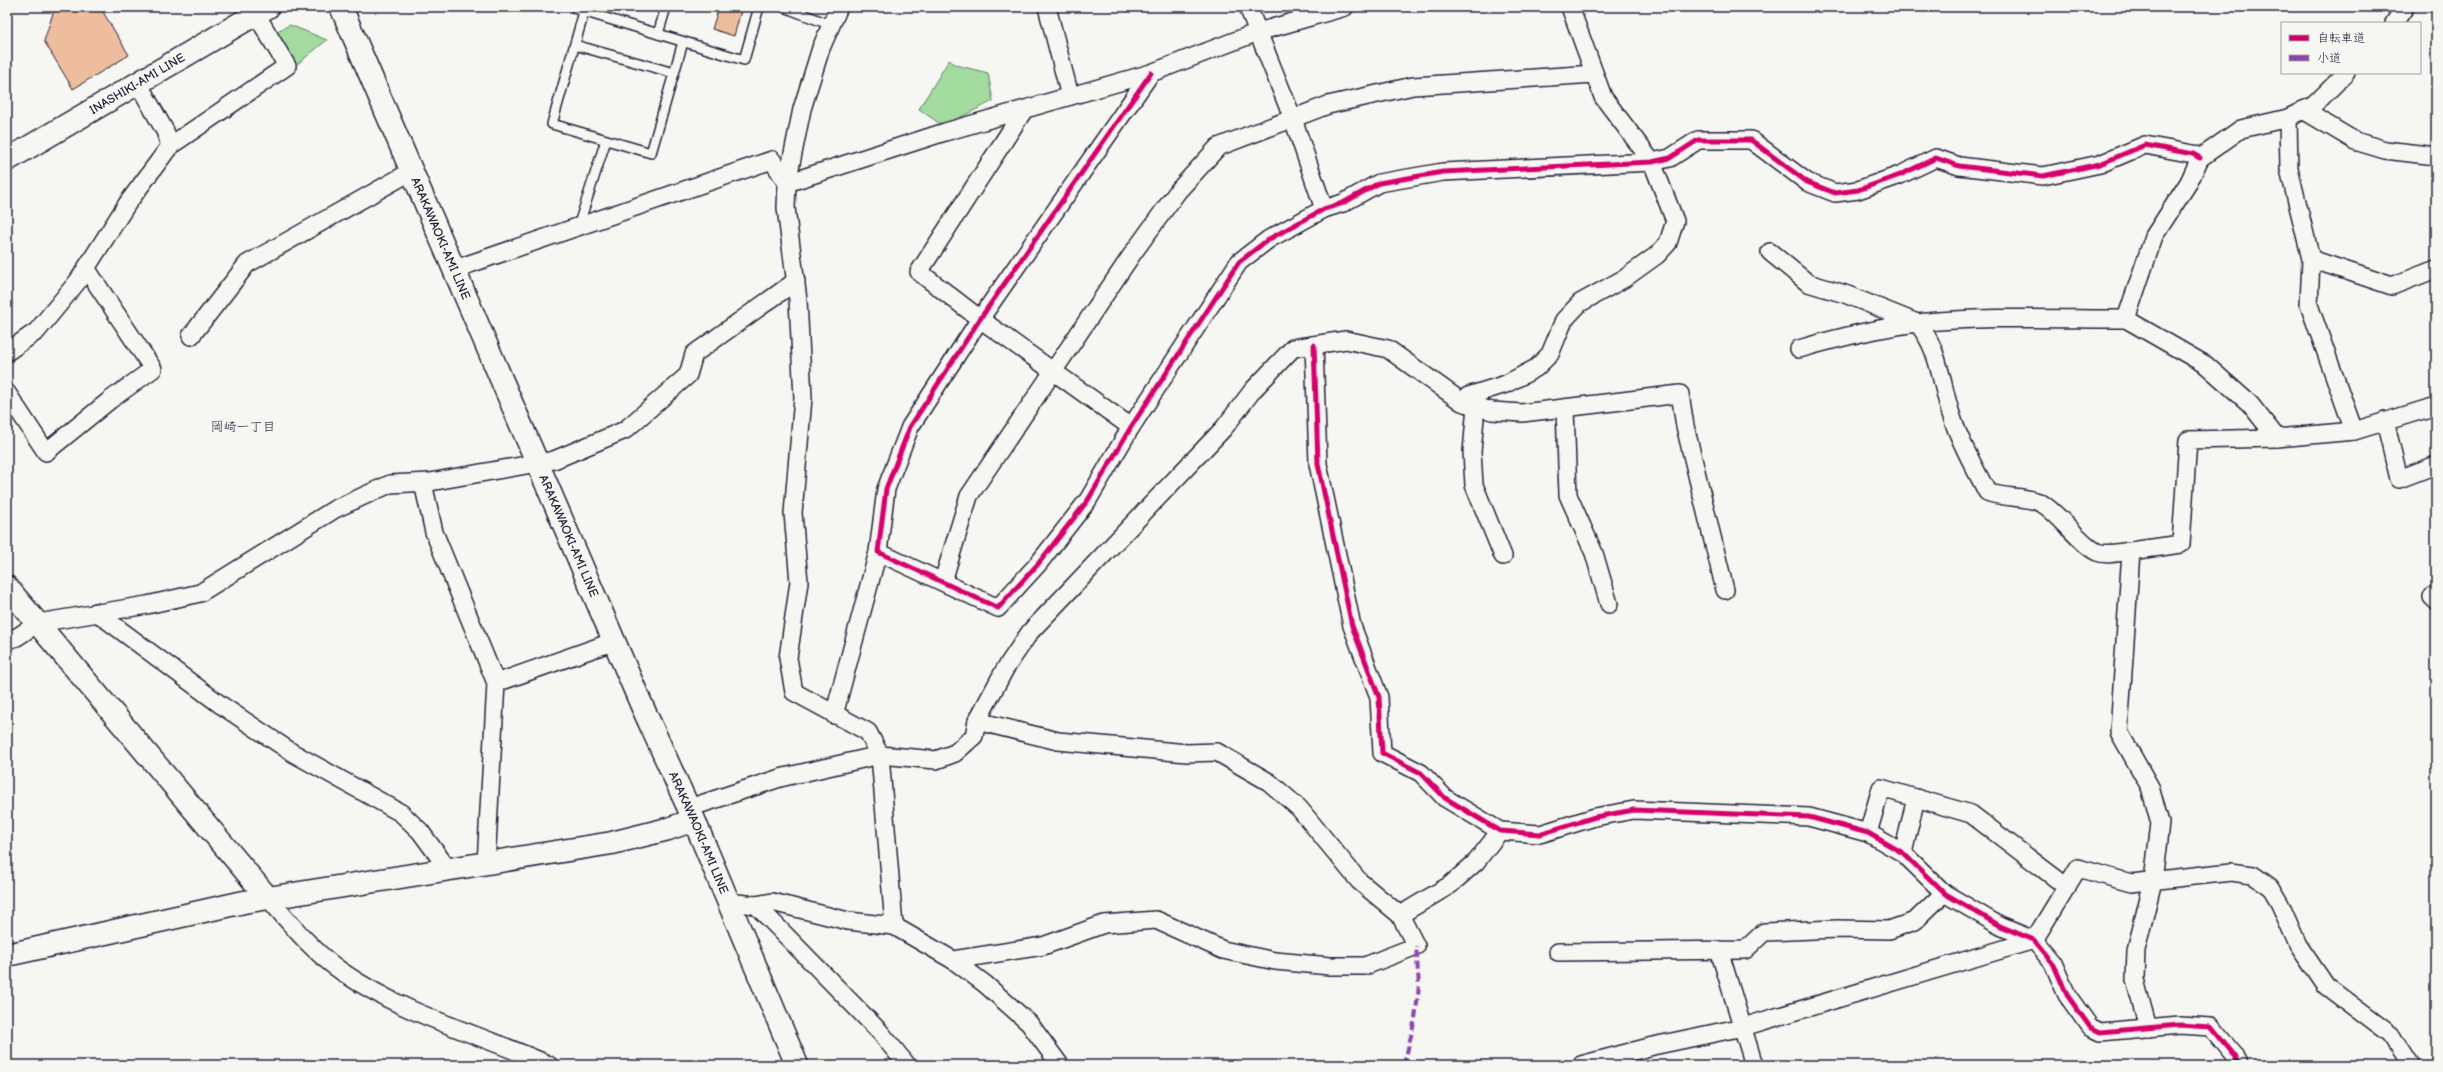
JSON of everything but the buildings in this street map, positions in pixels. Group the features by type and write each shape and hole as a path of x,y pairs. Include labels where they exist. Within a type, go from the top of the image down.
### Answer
{"main road":[{"name":"ARAKAWAOKI-AMI LINE","path":"341,7 642,706 691,814 797,1065"},
{"name":"INASHIKI-AMI LINE","path":"7,160 262,11"},
{"path":"7,587 268,898"},
{"path":"7,955 268,898 612,843 668,830 691,814"}],"street":[{"path":"839,7 822,48 802,109 787,183 786,208 796,281 803,398 792,513 799,582 788,658 794,692 834,715 868,732 880,756 894,926"},
{"path":"1047,7 1070,96"},
{"path":"1248,7 1293,119 1324,209"},
{"path":"787,183 857,159 1150,73 1258,32 1345,7"},
{"path":"1503,556 1474,485 1468,396 1506,384 1536,368 1550,354 1564,320 1580,303 1625,278 1657,255 1668,243 1674,221 1652,162 1603,97 1570,7"},
{"path":"2395,22 2405,7"},
{"path":"7,352 37,331 86,268 127,204 170,146 286,66 262,11"},
{"path":"834,715 878,552 886,489 910,427 980,319 1150,73"},
{"path":"943,581 969,496 1178,191 1218,147 1328,105 1413,86 1594,74"},
{"path":"2126,319 2154,236 2189,182 2200,158 2241,129 2288,118 2314,105 2345,74"},
{"path":"138,83 165,131 170,146"},
{"path":"1024,110 919,272 980,319 1131,426"},
{"path":"2304,110 2355,141 2385,150 2436,156"},
{"path":"2288,118 2289,169 2311,259 2309,305 2354,431"},
{"path":"878,552 943,581 998,608 1038,564 1088,500 1131,426 1240,262 1269,239 1324,209 1344,203 1379,184 1443,172 1652,162 1670,158 1698,140 1751,140 1807,182 1834,193 1858,190 1900,175 1936,158 1959,166 2042,176 2100,164 2145,145 2193,154 2200,158"},
{"path":"455,269 772,160 787,183"},
{"path":"191,336 247,264 412,171"},
{"path":"1770,252 1808,283 1845,294 1917,323 1925,333 1938,367 1952,418 1987,492 1999,497 2025,497 2042,504 2096,552 2111,554 2181,544 2188,440 2277,438 2354,431 2436,406"},
{"path":"2311,259 2392,286 2436,269"},
{"path":"7,394 46,452 110,400 153,369 86,268"},
{"path":"7,640 17,637 38,623 96,612 147,605 200,593 335,509 390,484 423,483 554,460 625,430 688,375 694,354 796,281"},
{"path":"1799,349 1847,335 1917,323 2042,319 2126,319 2206,365 2250,404 2277,438"},
{"path":"691,814 780,778 880,756 936,760 955,753 974,736 977,721 1005,669 1030,632 1224,428 1253,390 1293,348 1346,340 1388,349 1469,404 1492,411 1522,413 1680,394 1685,426 1725,590"},
{"path":"1314,345 1318,464 1352,626 1379,697 1382,753 1421,773 1445,798 1500,831 1540,834 1595,817 1634,810 1809,817 1868,833 1903,852 1944,893 2000,926 2034,940 2053,963 2067,995 2090,1027 2100,1032 2180,1025 2211,1027 2234,1055 2238,1065"},
{"path":"1565,408 1565,456 1568,495 1594,553 1609,604"},
{"path":"2385,421 2398,479 2436,465"},
{"path":"423,483 434,532 496,683 486,864"},
{"path":"2131,551 2119,732 2150,787 2160,823 2153,880 2136,950 2135,980 2148,1028"},
{"path":"2436,595 2432,597 2436,601"},
{"path":"96,612 220,705 293,753 401,813 420,831 448,870"},
{"path":"496,683 615,641"},
{"path":"953,960 1043,946 1104,924 1156,920 1223,950 1267,960 1330,966 1365,966 1416,946 1400,915 1359,881 1334,848 1287,798 1269,782 1218,752 1187,753 1058,741 977,721"},
{"path":"1868,833 1881,788 1971,814 2067,887"},
{"path":"1903,852 1916,798"},
{"path":"1400,915 1450,885 1476,862 1500,831"},
{"path":"1581,1065 1653,1046 1743,1027 2034,940 2078,868 2131,884 2153,880 2231,872 2253,875 2270,887 2280,904 2298,945 2326,986 2391,1035 2410,1065"},
{"path":"1558,952 1745,950 1764,932 1837,929 1889,930 1915,921 1944,893"},
{"path":"268,898 316,949 339,970 370,990 417,1012 549,1065"},
{"path":"728,902 756,905 772,902 848,921 894,926 953,960 985,984 1029,1024 1060,1065"},
{"path":"756,905 880,1032 907,1065"},
{"path":"1719,950 1754,1065"}],"lane":[{"path":"658,34 666,7"},
{"path":"683,42 651,153 552,124 575,45 581,9 744,60 759,7"},
{"path":"784,7 809,12 831,25"},
{"path":"575,45 674,73"},
{"path":"578,226 606,140"}],"green space":[{"path":"290,25 327,40 295,66 275,32"},
{"path":"949,60 956,65 988,73 993,101 943,126 919,109"}],"marked path":[{"path":"1404,1065 1415,1019 1419,986 1416,946"}],"cycle path":[{"path":"1151,73 980,319 910,427 886,489 878,552 998,608 1038,564 1088,500 1131,427 1239,262 1269,239 1324,209 1343,203 1379,183 1443,172 1652,162 1670,158 1698,140 1751,140 1807,182 1835,193 1858,190 1900,175 1936,158 1959,166 2043,176 2100,164 2145,145 2193,154 2200,158"},
{"path":"1314,345 1318,464 1352,626 1379,697 1382,753 1421,773 1445,798 1500,831 1540,834 1595,817 1634,810 1809,817 1868,833 1903,853 1944,893 2000,926 2034,940 2053,963 2067,995 2090,1027 2100,1032 2180,1025 2211,1027 2234,1055 2238,1065"}],"district":[{"name":"岡崎一丁目","path":"243,427"}]}
